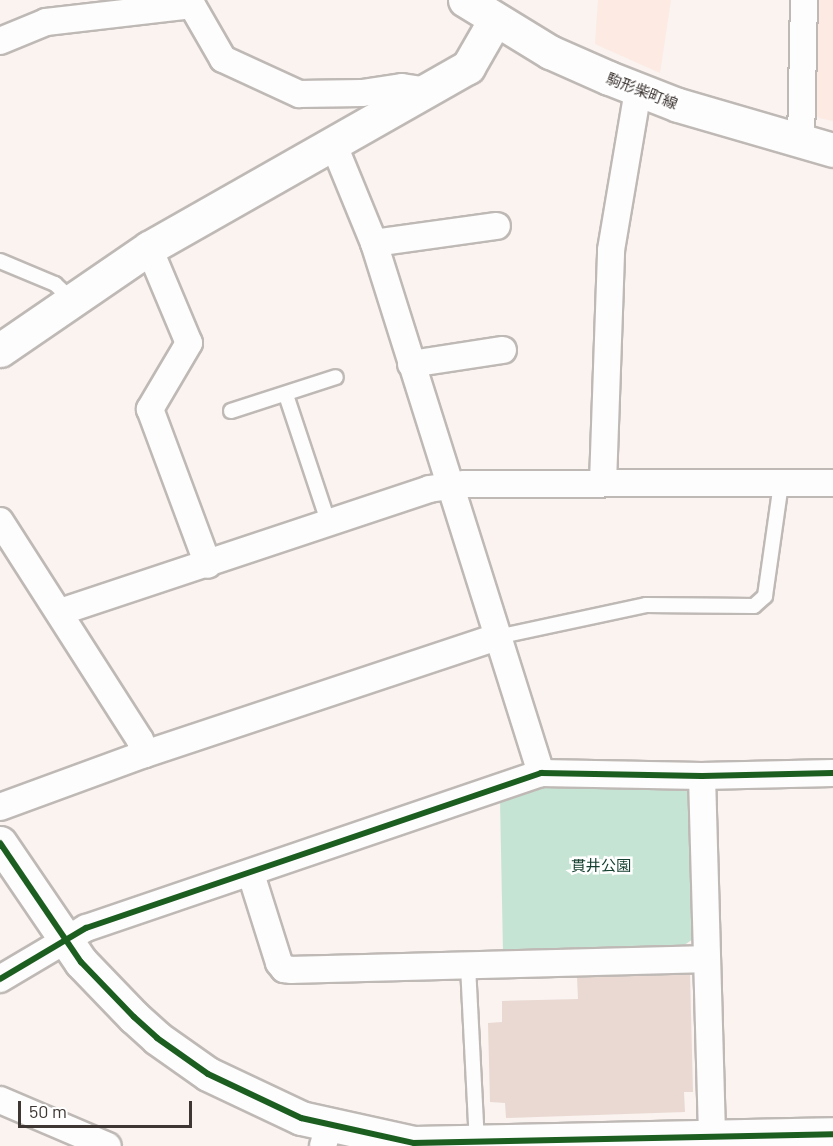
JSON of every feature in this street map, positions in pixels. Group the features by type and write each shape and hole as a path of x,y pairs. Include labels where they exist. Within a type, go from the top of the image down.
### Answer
{"street":[{"name":"駒形柴町線","path":"465,0 550,52 638,90 678,105 833,150"},
{"path":"801,142 804,0"},
{"path":"0,41 46,22 190,2 223,59 299,94 362,93 402,87 427,91"},
{"path":"0,350 149,248 468,67 495,20"},
{"path":"603,483 611,250 638,90"},
{"path":"333,143 374,243 497,637 542,773"},
{"path":"374,243 497,226"},
{"path":"149,248 189,343 150,409 208,565"},
{"path":"411,364 503,350"},
{"path":"60,612 208,565 429,489 450,486 603,483 833,483"},
{"path":"0,521 140,740 145,754"},
{"path":"0,807 145,754 497,637"},
{"path":"0,979 87,928 542,773 702,776 833,773"},
{"path":"694,1141 707,959 702,776"},
{"path":"0,843 81,962 117,1001 157,1038 217,1078 258,1100 301,1118 326,1136 414,1143 477,1144 694,1141 833,1134"},
{"path":"251,874 279,963 284,969 707,959"},
{"path":"0,1100 108,1146"}],"lane":[{"path":"0,261 55,284 72,300"},
{"path":"231,411 336,377"},
{"path":"286,395 329,524"},
{"path":"497,637 646,605 754,606 765,596 781,483"},
{"path":"468,966 477,1144"}],"shaded area":[{"path":"598,0 671,0 660,73 595,44"},
{"path":"814,0 833,0 833,121 819,118 812,111"}],"green space":[{"name":"貫井公園","path":"682,783 689,793 693,939 683,946 503,952 500,800 546,784"}],"building":[{"path":"690,974 693,1092 684,1092 685,1112 506,1118 505,1103 490,1102 488,1023 502,1022 502,1001 578,999 577,977"}],"cycle path":[{"path":"0,979 86,928 541,773 702,776 833,773"},
{"path":"0,843 81,962 134,1017 157,1038 208,1074 301,1118 414,1143 833,1134"}]}
